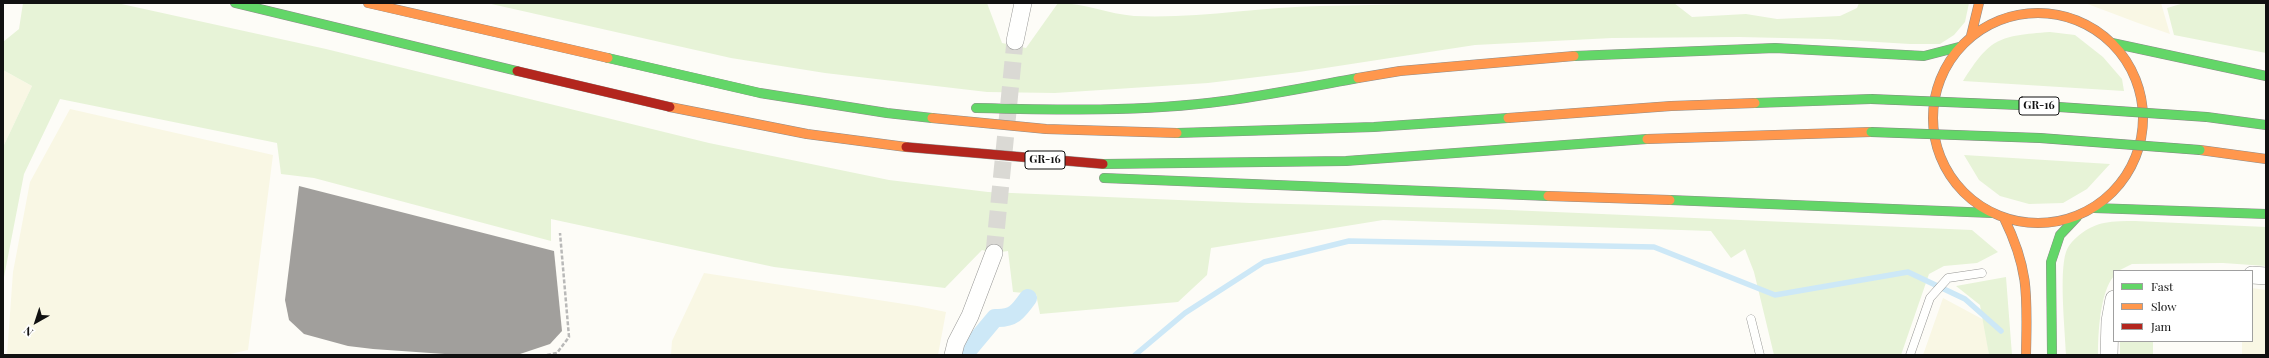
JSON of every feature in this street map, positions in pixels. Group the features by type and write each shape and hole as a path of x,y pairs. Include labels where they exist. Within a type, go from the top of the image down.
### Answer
{"main road":[{"name":"GR-16","path":"235,3 702,115 807,134 935,151 1042,160 1102,164 1346,161 1589,142 1713,136 1871,132 2040,138 2200,150 2266,159"},
{"name":"GR-16","path":"368,3 760,93 887,113 1046,129 1172,133 1374,127 1671,106 1871,99 2044,106 2207,117 2266,125"},
{"path":"1971,36 1979,3"},
{"path":"2026,3 2042,13"},
{"path":"2042,13 2068,17 2091,28 2112,43 2131,69 2142,98 2143,130 2135,160 2127,174 2118,187 2094,208 2077,217 2053,223 2028,223 2004,218 1992,213 1965,194 1945,169 1934,138 1933,106 1942,74 1960,47 1971,36 1993,23 2017,15 2042,13"},
{"path":"2112,43 2266,76"},
{"path":"963,107 1065,110 1145,108 1224,101 1400,71 1588,54 1775,48 1924,56 1960,47"},
{"path":"887,113 918,108"},
{"path":"1042,160 1076,171"},
{"path":"1096,177 1992,213"},
{"path":"2094,208 2266,214"},
{"path":"2052,355 2051,262 2060,235 2077,217"},
{"path":"2004,218 2017,242 2023,262 2026,281 2026,355"}],"street":[{"path":"1015,41 1023,3"},
{"path":"953,355 956,343 970,316 994,253"},
{"path":"2253,275 2266,276"},
{"path":"2109,355 2110,321 2113,304"}],"lane":[{"path":"1910,355 1930,298 1948,278 1982,273"},
{"path":"1751,319 1760,355"}],"path":[{"path":"547,355 557,353 569,337 560,233"}],"shaded area":[{"path":"2085,3 2161,3 2170,34 2138,23"},
{"path":"3,70 32,86 3,147"},
{"path":"70,109 273,155 248,350 226,355 7,355 13,272 30,182"},
{"path":"704,273 917,306 946,312 938,355 671,355 672,341"},
{"path":"2253,288 2266,290 2266,355 2242,355 2242,342 2253,342"},
{"path":"1943,298 1984,320 1989,355 1923,355"}],"green space":[{"path":"23,3 117,3 326,49 709,143 889,180 988,192 1250,203 1486,209 1972,230 1998,252 1977,263 1944,266 1929,274 1901,355 1774,355 1754,272 1745,249 1731,258 1711,231 1383,220 1211,248 1207,275 1178,302 1040,314 1036,294 1013,292 1008,251 994,253 982,250 945,288 774,267 551,219 551,241 314,178 281,174 277,143 60,99 24,174 4,277 3,299 3,147 32,86 3,70 3,42 19,29"},
{"path":"487,3 987,3 1002,43 1026,48 1058,3 1068,3 1134,16 1181,16 1274,8 1320,6 1674,3 1692,17 1746,14 1777,19 1840,16 1857,8 1859,3 1969,3 1965,22 1954,35 1940,44 1739,37 1612,38 1475,45 1299,72 1208,83 1055,93 987,92 825,73 731,58"},
{"path":"2184,3 2266,3 2266,53 2174,35 2167,8"},
{"path":"2050,32 2075,35 2103,57 2122,79 2124,91 1963,81 1981,55 1989,47 2007,38 2019,35"},
{"path":"1964,155 2110,164 2087,189 2063,203 2029,204 2000,196 1979,180"},
{"path":"2116,221 2266,227 2266,266 2223,263 2132,264 2120,270 2113,270 2113,277 2109,283 2101,313 2098,355 2066,355 2063,273 2066,252 2072,242 2088,229 2099,224"},
{"path":"2006,277 2012,355 1989,355 1980,305 1956,286"},
{"path":"2120,342 2153,342 2153,355 2120,355"}],"building":[{"path":"299,186 554,251 562,331 550,344 517,355 459,355 373,349 348,346 304,334 289,320 285,300"}],"waterway":[{"path":"1135,355 1185,313 1264,262 1349,241 1654,247 1775,295 1908,272 1965,299 2001,331"},
{"path":"964,355 995,318 1011,316 1018,311 1028,298"}],"tunnel":[{"path":"994,253 1015,41"}],"traffic: fast":[{"path":"235,3 517,71"},
{"path":"2112,43 2266,76"},
{"path":"1574,56 1775,48 1924,56 1959,47"},
{"path":"608,58 760,93 887,113 932,118"},
{"path":"976,108 1069,110 1131,109 1193,105 1241,99 1358,78"},
{"path":"1755,103 1871,99"},
{"path":"1871,99 2044,106 2207,117"},
{"path":"2207,117 2266,125"},
{"path":"1177,133 1374,127 1508,118"},
{"path":"1871,132 2040,138 2200,150"},
{"path":"1103,164 1346,161 1647,139"},
{"path":"1104,178 1548,196"},
{"path":"1670,200 1992,213"},
{"path":"2094,208 2266,214"},
{"path":"2052,355 2051,262 2060,235 2077,217"}],"traffic: slow":[{"path":"368,3 608,58"},
{"path":"1971,36 1979,3"},
{"path":"2038,13 2058,15 2078,21 2105,37 2119,51 2135,78 2141,98 2143,118 2141,138 2135,158 2119,185 2105,199 2078,215 2058,221 2038,223 2018,221 1998,215 1971,199 1957,185 1941,158 1935,138 1933,118 1935,98 1941,78 1957,51 1971,37 1998,21 2018,15 2038,13"},
{"path":"1358,78 1400,71 1574,56"},
{"path":"1508,118 1671,106 1755,103"},
{"path":"670,107 807,134 906,147"},
{"path":"932,118 1046,129 1177,133"},
{"path":"1647,139 1871,132"},
{"path":"2200,150 2266,159"},
{"path":"1548,196 1670,200"},
{"path":"2004,218 2019,254 2023,270 2027,317 2026,355"}],"traffic: jam":[{"path":"517,71 670,107"},
{"path":"906,147 1103,164"}]}
